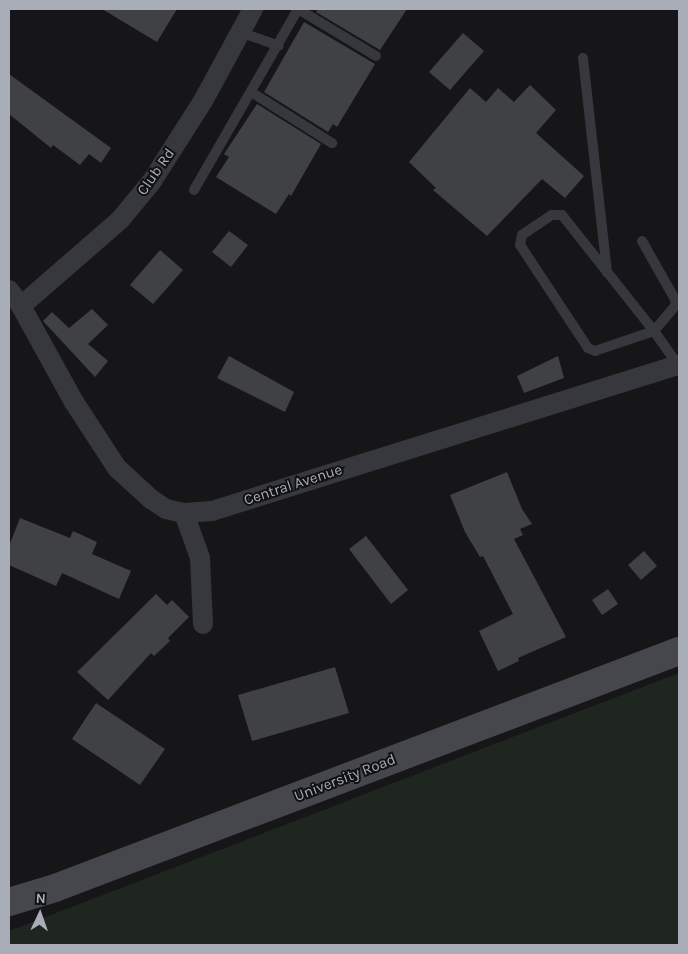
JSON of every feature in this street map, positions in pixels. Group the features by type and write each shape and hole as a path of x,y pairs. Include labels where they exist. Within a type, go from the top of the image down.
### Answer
{"main road":[{"name":"University Road","path":"9,902 55,888 679,651"}],"street":[{"name":"Club Rd","path":"22,306 113,227 147,187 203,101 253,9"},
{"name":"Central Avenue","path":"9,290 22,306 74,402 117,468 151,499 166,509 184,513 212,511 679,365"},
{"path":"184,513 200,558 203,624"}],"lane":[{"path":"194,190 279,46 298,9 376,56"},
{"path":"240,32 279,46"},
{"path":"582,58 608,274"},
{"path":"251,92 332,143"},
{"path":"642,241 676,301 675,306 654,331 605,350 588,348 522,252 520,245 522,235 552,215 562,215 654,331 679,365"}],"shaded area":[{"path":"679,673 679,945 9,945 9,931"}],"building":[{"path":"102,9 177,9 157,42"},
{"path":"318,9 407,9 380,50 316,12"},
{"path":"304,22 375,64 337,127 333,124 328,132 264,92"},
{"path":"463,33 484,51 450,90 429,72"},
{"path":"9,74 111,148 101,163 89,154 80,165 53,145 51,148 9,114"},
{"path":"530,85 556,110 536,133 584,176 565,198 542,179 487,236 433,190 436,188 409,162 470,88 486,102 498,88 514,102"},
{"path":"257,104 321,144 291,196 289,194 276,214 216,177 229,157 224,154"},
{"path":"229,231 248,245 231,267 212,252"},
{"path":"160,250 183,270 153,304 130,285"},
{"path":"92,309 108,325 88,344 108,361 95,377 43,321 52,312 69,328"},
{"path":"229,356 294,392 285,412 217,378"},
{"path":"558,356 564,378 524,393 517,376"},
{"path":"507,472 522,509 532,524 520,529 523,535 514,539 566,637 518,658 519,661 498,671 479,631 513,614 483,556 480,557 465,532 450,495"},
{"path":"20,518 70,538 73,531 97,542 92,554 131,571 119,599 62,573 56,586 9,565 9,546"},
{"path":"366,536 408,590 391,604 349,549"},
{"path":"644,551 657,566 641,580 628,565"},
{"path":"608,589 618,604 602,615 592,600"},
{"path":"156,594 167,605 172,600 189,617 168,638 170,641 154,656 151,653 108,700 77,672"},
{"path":"335,667 349,713 252,741 238,695"},
{"path":"96,703 165,749 140,785 72,739"}]}
